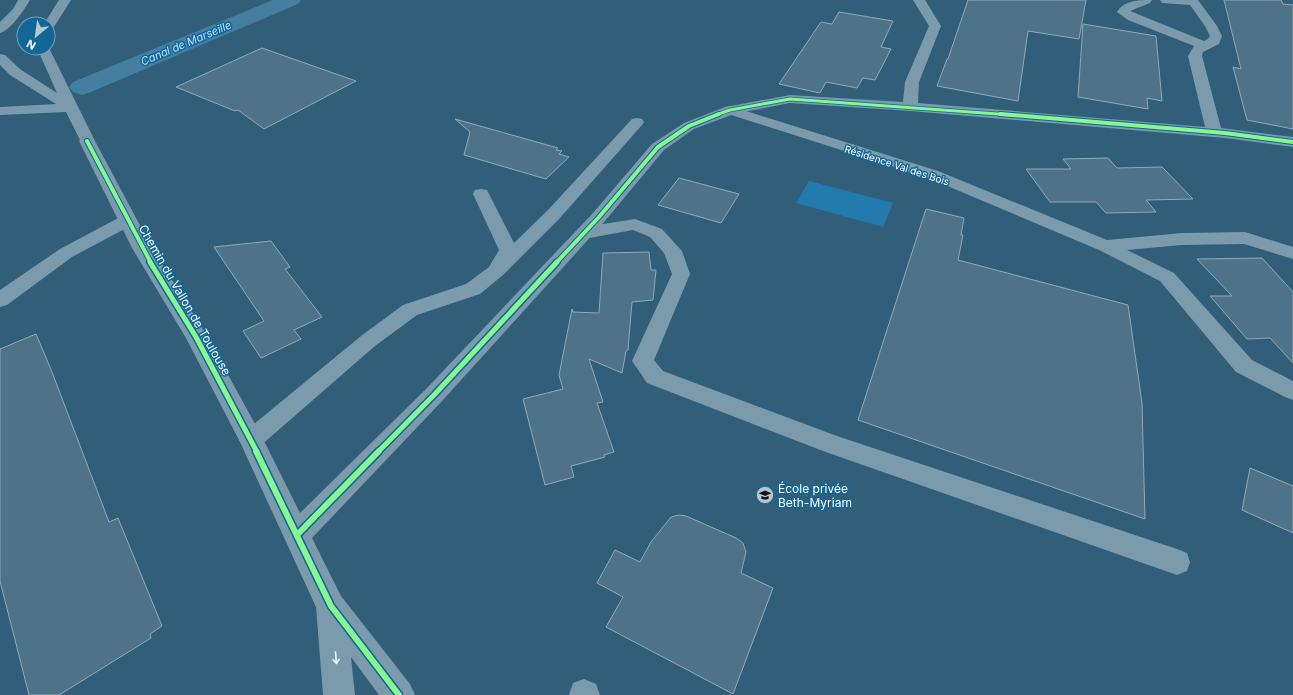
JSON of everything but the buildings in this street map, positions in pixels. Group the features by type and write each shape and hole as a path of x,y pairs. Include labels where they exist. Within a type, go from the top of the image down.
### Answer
{"street":[{"path":"910,107 912,82 935,26 919,0"},
{"path":"1146,0 1125,8 1123,12 1204,46"},
{"path":"1166,0 1193,1 1211,26 1216,36 1214,41 1197,50 1195,56 1214,132"},
{"path":"297,535 435,394 584,233 658,147 689,126 730,110 790,99 910,107 1214,132 1293,142"},
{"name":"Chemin du Vallon de Toulouse","path":"87,141 142,248 196,336 251,440 331,606 399,695"},
{"name":"Chemin du Vallon de Toulouse","path":"331,606 339,695"}],"lane":[{"path":"0,29 17,11 24,0"},
{"path":"55,16 66,0"},
{"path":"47,56 87,141"},
{"path":"0,58 15,72 71,108"},
{"path":"0,111 71,108"},
{"name":"Résidence Val des Bois","path":"730,110 932,174 1105,246 1167,277 1244,366 1293,391"},
{"path":"251,440 368,341 410,310 473,289 496,271 554,214 637,122"},
{"path":"481,194 508,250 496,271"},
{"path":"0,300 66,253 128,220"},
{"path":"584,233 635,224 656,233 673,251 681,274 643,361 655,377 832,444 1176,562"},
{"name":"Résidence Val des Bois","path":"1105,246 1182,239 1245,238 1293,254"}],"shaded area":[{"path":"809,181 893,203 883,227 796,203"}],"waterway":[{"name":"Canal de Marseille","path":"82,87 291,0"}],"cycle path":[{"path":"297,535 435,394 599,217 658,147 689,126 730,110 790,99 910,107 1225,133 1293,142"},
{"path":"87,141 142,248 196,337 251,440 331,606 399,695"}],"place":[{"name":"École privée Beth-Myriam","path":"765,495"}]}
